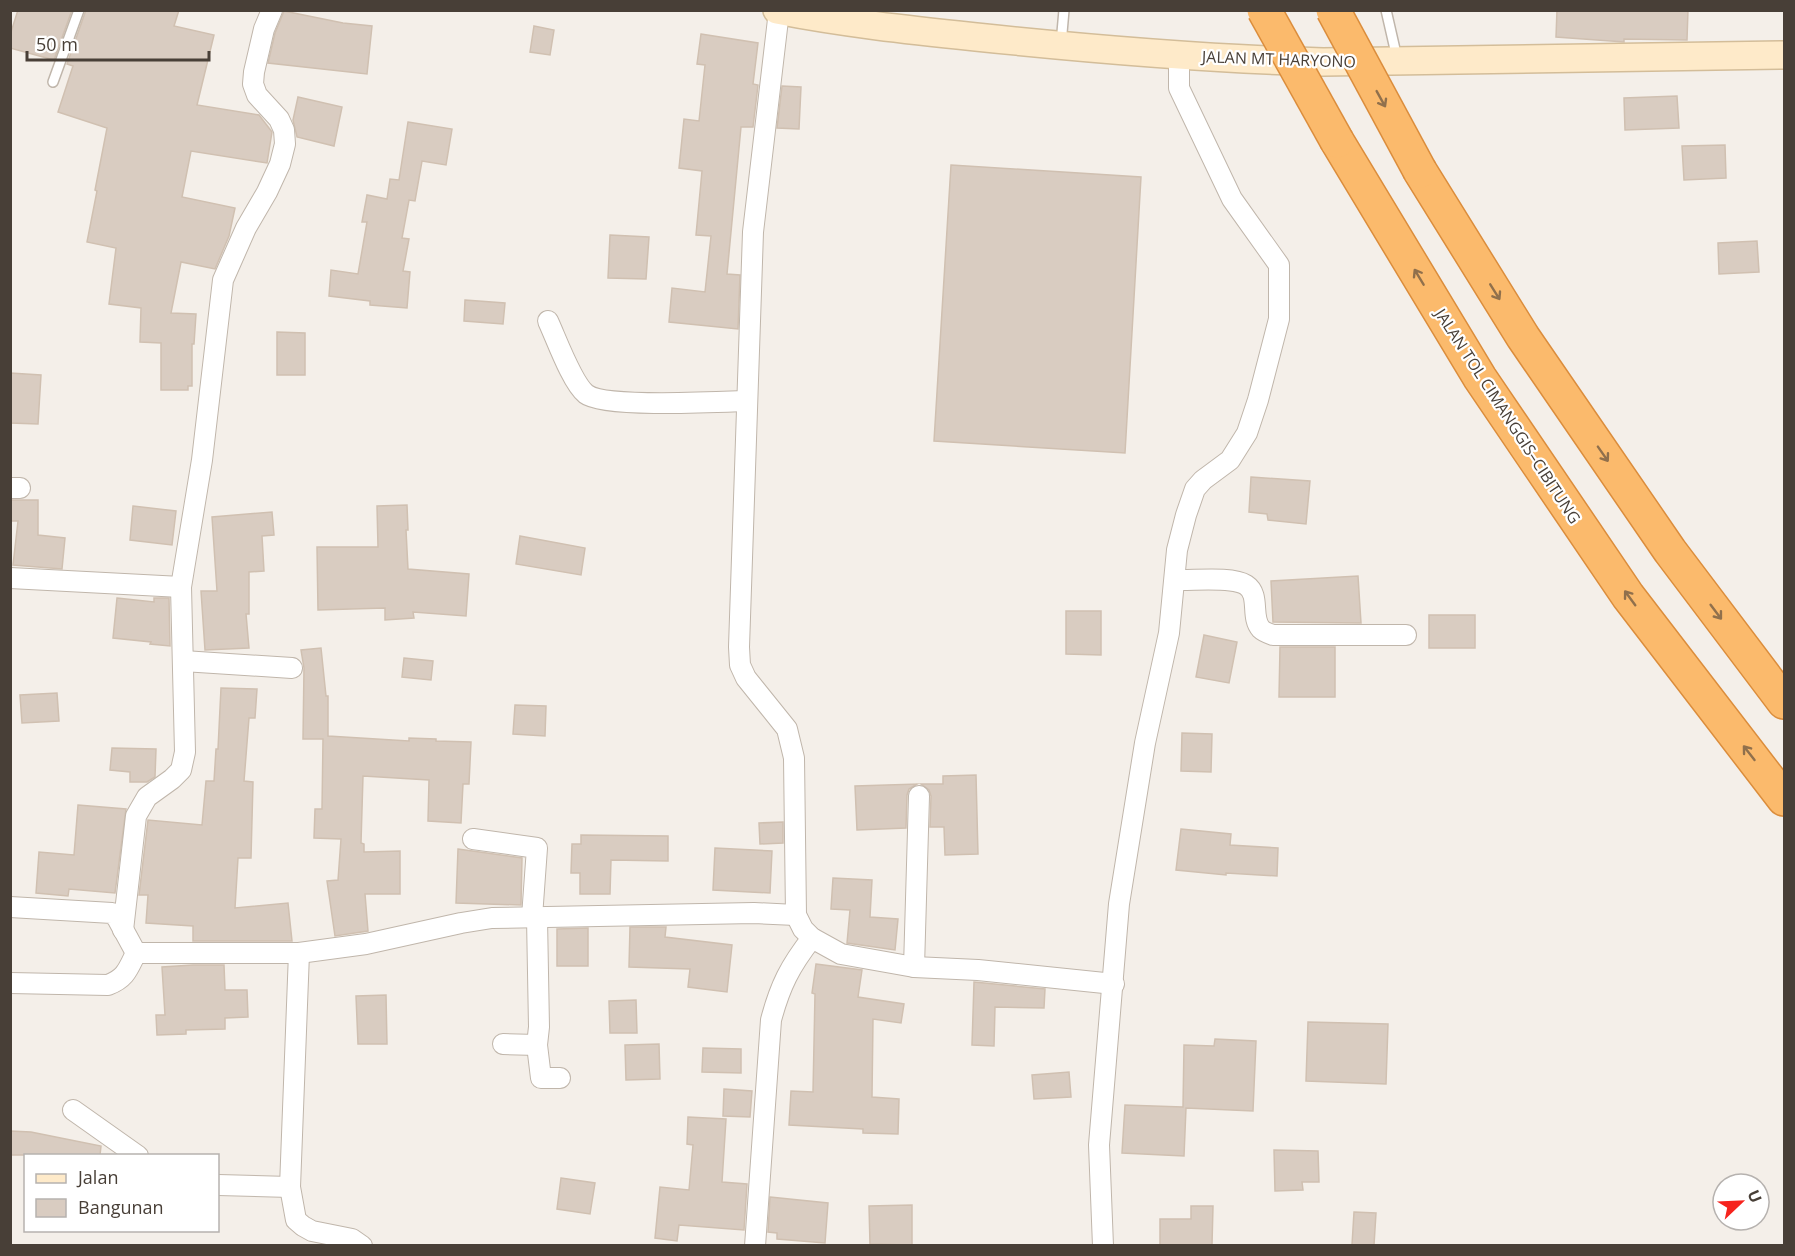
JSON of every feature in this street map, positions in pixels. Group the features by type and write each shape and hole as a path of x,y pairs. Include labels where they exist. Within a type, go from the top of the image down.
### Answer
{"highway":[{"name":"JALAN TOL CIMANGGIS–CIBITUNG","path":"1264,10 1337,141 1480,378 1628,596 1785,799"},
{"path":"1333,10 1420,171 1529,347 1670,551 1785,702"}],"main road":[{"name":"JALAN MT HARYONO","path":"778,11 1061,46 1179,56 1323,62 1785,55"}],"street":[{"path":"123,930 136,816 147,797 181,770 184,752 181,587 202,460 223,280 242,236 280,164 285,144 284,130 279,118 257,95 253,84 264,29 272,10"},
{"path":"778,11 753,232 740,665 746,678 788,729 792,743 796,915 803,929 812,938 841,954 914,967 978,969 1114,984"},
{"path":"1103,1245 1099,1145 1119,904 1145,743 1169,633 1177,550 1195,489 1203,480 1230,460 1247,433 1279,319 1279,265 1232,199 1179,88 1179,56"},
{"path":"548,321 580,387 587,395 600,399 648,403 747,401"},
{"path":"10,578 181,587"},
{"path":"1175,580 1229,581 1245,584 1252,590 1256,602 1256,619 1261,629 1273,635 1406,635"},
{"path":"183,661 292,668"},
{"path":"914,967 919,796"},
{"path":"473,839 537,848 535,917 539,1027 537,1045 540,1078 560,1078"},
{"path":"10,907 111,913 117,918 136,953"},
{"path":"136,953 299,953 366,944 492,918 754,913 796,915"},
{"path":"755,1245 771,1020 778,995 794,961 812,938"},
{"path":"10,983 108,985 119,981 124,976 136,953"},
{"path":"299,953 290,1187 296,1220 312,1231 352,1239 362,1245"},
{"path":"503,1044 537,1045"},
{"path":"73,1110 137,1154"},
{"path":"219,1185 290,1187"}],"lane":[{"path":"53,82 79,10"},
{"path":"1061,46 1064,10"},
{"path":"1386,10 1397,61"}],"building":[{"path":"18,10 72,10 54,60 10,48 10,35"},
{"path":"86,10 179,10 174,26 214,35 197,105 259,115 272,132 267,163 191,151 182,197 235,208 229,236 215,269 181,262 171,313 196,314 194,344 192,344 192,386 188,386 188,390 161,390 161,343 140,342 141,308 109,304 116,248 87,242 107,128 58,112 73,66 67,64"},
{"path":"1557,10 1688,10 1687,40 1624,39 1624,42 1556,37"},
{"path":"284,11 343,23 372,26 367,74 268,63 275,33"},
{"path":"534,26 554,30 550,55 530,52"},
{"path":"701,34 758,43 753,84 758,85 753,127 741,127 727,274 740,275 738,329 669,322 672,288 705,292 711,236 696,235 702,171 679,168 684,119 699,121 705,65 697,64"},
{"path":"782,86 801,87 799,129 777,128"},
{"path":"1677,96 1679,128 1625,130 1624,98"},
{"path":"298,97 342,107 334,146 297,137 293,120"},
{"path":"408,122 452,129 446,165 422,161 415,201 409,200 402,238 409,239 403,271 410,272 407,308 370,305 370,301 329,296 331,270 358,274 367,222 362,222 367,195 387,199 390,179 399,180"},
{"path":"1725,145 1726,178 1684,180 1682,146"},
{"path":"951,165 1141,177 1125,453 934,441"},
{"path":"610,235 649,237 646,279 608,278"},
{"path":"1757,241 1759,272 1719,274 1718,243"},
{"path":"465,300 505,303 503,324 464,321"},
{"path":"277,332 305,333 305,375 277,375"},
{"path":"10,373 41,375 38,424 10,423"},
{"path":"1251,477 1310,481 1306,524 1268,520 1267,514 1249,512"},
{"path":"10,500 38,500 38,535 65,538 62,569 13,565 18,521 10,521"},
{"path":"407,505 408,569 469,574 466,616 413,612 414,618 385,620 385,608 318,610 317,547 378,547 377,506"},
{"path":"133,506 176,511 172,545 130,540"},
{"path":"272,512 274,535 262,536 264,571 249,572 249,614 246,614 249,648 205,650 201,591 217,591 212,517"},
{"path":"520,536 585,548 581,575 516,564"},
{"path":"1358,576 1361,623 1273,622 1271,581"},
{"path":"117,598 154,602 154,598 169,598 170,646 113,638"},
{"path":"1066,611 1101,611 1101,655 1066,654"},
{"path":"1429,615 1475,615 1475,648 1429,648"},
{"path":"1204,635 1237,642 1229,683 1196,677"},
{"path":"1280,647 1335,647 1335,697 1279,697"},
{"path":"321,648 326,696 328,696 328,736 471,742 469,784 463,784 461,823 428,821 429,780 363,776 361,843 364,844 364,852 400,851 400,894 365,894 368,931 335,936 327,881 338,880 341,839 314,838 315,809 322,809 323,739 303,739 304,668 301,650"},
{"path":"404,658 433,661 431,680 402,677"},
{"path":"221,688 257,689 255,718 249,718 244,781 253,782 251,858 238,858 235,908 288,903 292,941 193,941 193,926 146,923 148,895 139,895 148,820 202,825 206,781 214,781"},
{"path":"57,693 59,721 22,723 20,695"},
{"path":"515,705 546,706 545,736 513,734"},
{"path":"1182,733 1212,734 1211,772 1181,771"},
{"path":"112,748 156,749 155,777 147,782 130,782 130,772 110,770"},
{"path":"976,775 978,854 945,855 944,827 930,827 931,796 929,790 921,784 943,784 943,776"},
{"path":"917,784 909,789 907,795 906,828 857,830 855,786"},
{"path":"78,805 126,809 115,893 69,889 68,896 36,893 39,852 74,855"},
{"path":"783,822 783,843 760,844 759,823"},
{"path":"1181,829 1231,834 1230,845 1278,848 1277,876 1226,873 1226,875 1176,870"},
{"path":"581,835 668,836 668,861 611,860 610,894 580,894 580,873 571,873 572,844 581,844"},
{"path":"715,848 772,851 770,893 713,890"},
{"path":"458,849 522,858 521,905 456,903"},
{"path":"833,878 872,880 870,917 898,919 895,950 847,943 850,910 831,909"},
{"path":"630,927 666,927 665,937 732,945 727,992 688,987 690,969 629,967"},
{"path":"588,928 588,966 557,966 557,929"},
{"path":"816,964 862,970 858,997 904,1004 901,1023 873,1019 872,1097 899,1099 898,1134 863,1133 863,1129 789,1125 791,1091 813,1092 815,994 812,993"},
{"path":"224,965 225,990 247,990 248,1017 225,1018 225,1029 186,1030 186,1034 157,1035 156,1015 165,1015 162,967"},
{"path":"974,982 1045,989 1044,1008 995,1007 994,1046 972,1045"},
{"path":"386,995 387,1044 358,1044 356,996"},
{"path":"636,1000 637,1033 610,1033 609,1001"},
{"path":"1308,1022 1388,1024 1386,1084 1306,1081"},
{"path":"1215,1039 1256,1041 1253,1111 1186,1108 1184,1156 1122,1153 1125,1105 1183,1107 1184,1045 1214,1046"},
{"path":"659,1044 660,1079 626,1080 625,1045"},
{"path":"703,1048 741,1049 741,1073 702,1072"},
{"path":"1069,1072 1071,1097 1034,1099 1032,1075"},
{"path":"724,1089 752,1091 750,1117 723,1116"},
{"path":"688,1117 726,1119 722,1182 747,1184 744,1230 679,1225 677,1241 655,1238 660,1187 689,1190 693,1145 687,1144"},
{"path":"10,1131 31,1132 101,1146 100,1154 10,1155"},
{"path":"1274,1150 1318,1151 1319,1182 1302,1182 1303,1190 1275,1191"},
{"path":"561,1178 595,1183 590,1214 557,1209"},
{"path":"770,1197 828,1203 825,1243 777,1239 777,1233 768,1232"},
{"path":"912,1205 912,1245 870,1244 869,1206"},
{"path":"1191,1206 1213,1206 1212,1245 1160,1245 1160,1219 1191,1219"},
{"path":"1354,1212 1376,1213 1374,1245 1352,1245"}]}
